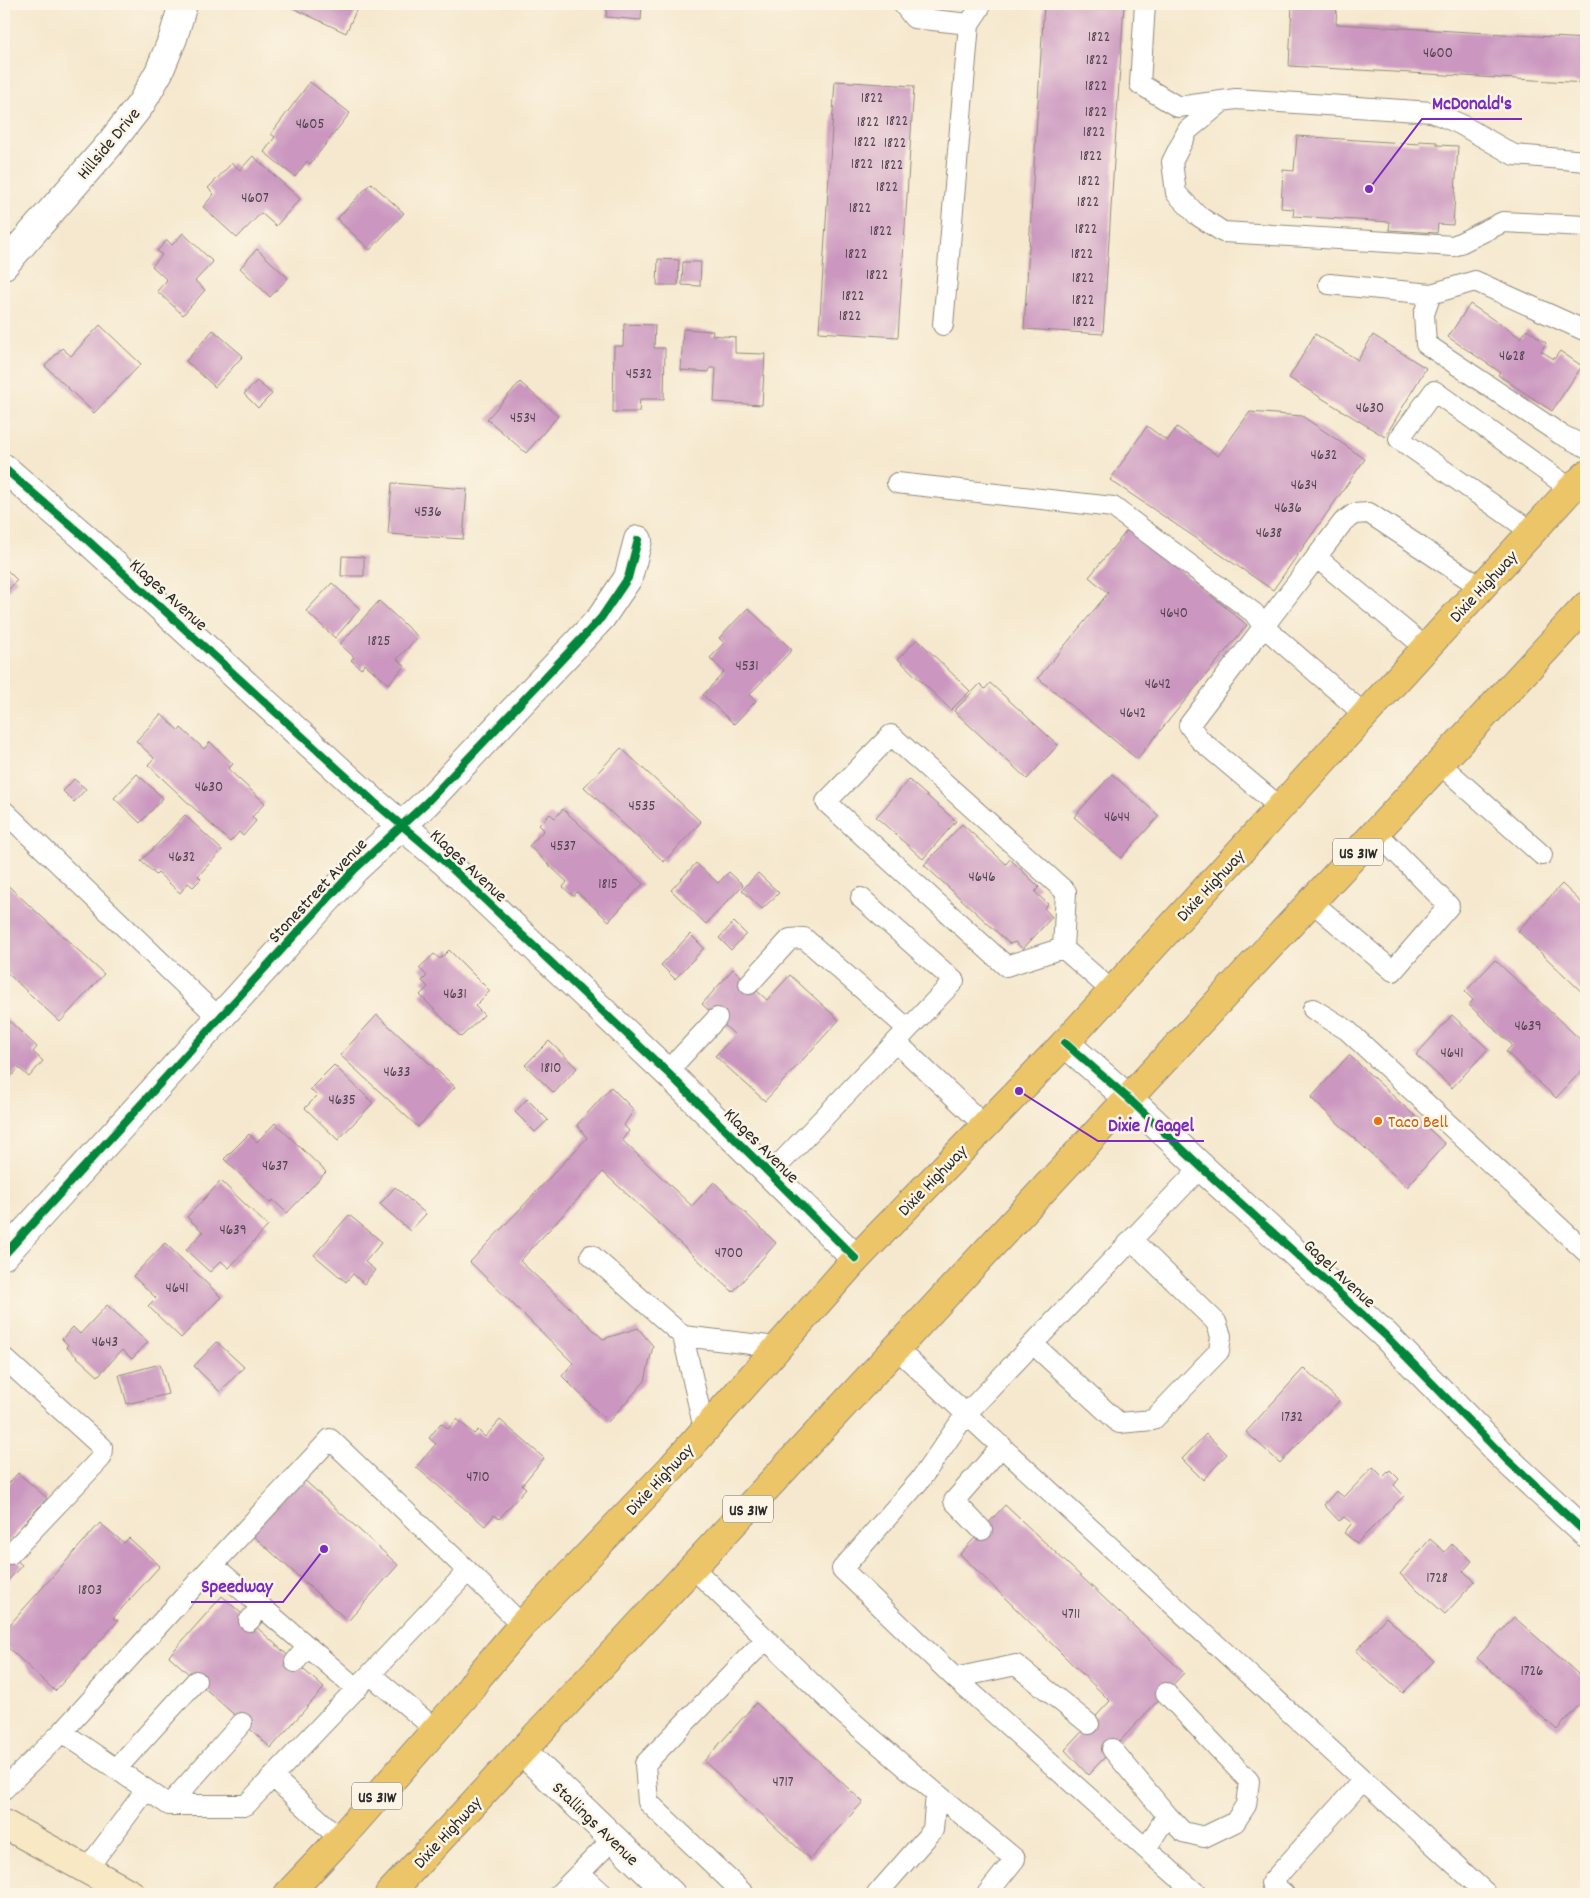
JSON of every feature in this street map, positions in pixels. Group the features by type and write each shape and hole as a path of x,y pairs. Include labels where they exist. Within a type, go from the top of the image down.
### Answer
{"main road":[{"name":"Dixie Highway","path":"288,1894 340,1838 435,1729 522,1625 672,1467 856,1259 1065,1043 1281,808 1364,714 1579,482"},
{"name":"Dixie Highway","path":"389,1894 1586,606"},
{"path":"4,1824 131,1894"}],"street":[{"name":"Hillside Drive","path":"4,265 109,145 141,104 163,63 183,4"},
{"name":"Klages Avenue","path":"4,468 83,536 374,802 445,862 667,1072 856,1259"},
{"name":"Stonestreet Avenue","path":"4,1255 355,869 427,802 601,618 628,578 638,540"},
{"name":"Gagel Avenue","path":"1065,1043 1129,1099 1385,1335 1506,1459 1586,1533"},
{"name":"Stallings Avenue","path":"522,1751 671,1894"}],"lane":[{"path":"902,4 914,18 969,24"},
{"path":"943,325 969,24 979,9 980,4"},
{"path":"1145,4 1140,84 1178,107 1236,99 1432,112 1460,124 1514,155 1586,161"},
{"path":"1223,101 1188,130 1172,162 1176,193 1197,215 1223,232 1454,246 1503,222 1586,226"},
{"path":"1329,284 1431,294 1476,281 1586,332"},
{"path":"1431,294 1424,314 1426,344 1560,434 1586,447"},
{"path":"1532,532 1399,440 1434,391 1579,482"},
{"path":"897,483 1113,507 1254,613 1263,626 1364,714"},
{"path":"1281,808 1200,740 1190,725 1343,522 1354,514 1369,513 1482,588"},
{"path":"1316,557 1426,648"},
{"path":"891,735 1066,892 1063,948 1006,966 826,802 891,735"},
{"path":"1440,764 1542,855"},
{"path":"4,811 219,1018"},
{"path":"1312,902 1393,971 1449,906 1376,832"},
{"path":"770,1174 954,981 861,898"},
{"path":"749,984 790,938 804,938 902,1036 985,1126"},
{"path":"1063,948 1112,992"},
{"path":"1313,1009 1347,1030 1586,1252"},
{"path":"667,1072 717,1018"},
{"path":"1197,1894 955,1678 842,1569 920,1480 966,1414 1034,1345 1201,1167"},
{"path":"1034,1345 1119,1423 1153,1420 1219,1351 1221,1336 1216,1322 1132,1240"},
{"path":"591,1255 683,1336 777,1347"},
{"path":"683,1336 704,1429"},
{"path":"896,1348 1486,1894"},
{"path":"4,1358 102,1447 101,1458 10,1554"},
{"path":"4,1789 62,1732 330,1439 522,1625"},
{"path":"982,1530 954,1501 1002,1446"},
{"path":"213,1566 255,1614 301,1654 357,1689"},
{"path":"693,1568 840,1711 1015,1859 987,1894"},
{"path":"62,1732 169,1805 246,1805 468,1572"},
{"path":"744,1894 648,1802 645,1764 766,1639"},
{"path":"955,1678 1016,1665 1088,1724"},
{"path":"371,1675 435,1729"},
{"path":"116,1769 196,1681"},
{"path":"1112,1749 1183,1832 1204,1837 1235,1822 1246,1805 1249,1781 1166,1693"},
{"path":"169,1805 242,1722"},
{"path":"273,1777 340,1838"},
{"path":"1272,1890 1363,1780"},
{"path":"87,1869 146,1790"},
{"path":"877,1894 933,1830 936,1793"},
{"path":"1146,1849 1167,1815"},
{"path":"559,1894 613,1839"},
{"path":"580,1873 603,1894"}],"building":[{"path":"284,4 359,4 346,33"},
{"path":"607,4 642,4 641,20 606,17"},
{"path":"1044,4 1124,4 1103,334 1024,329"},
{"path":"1292,4 1337,4 1336,24 1586,39 1586,83 1289,66"},
{"path":"835,81 914,86 898,337 819,332"},
{"path":"310,82 350,113 310,164 307,161 295,177 264,152 275,137 271,134"},
{"path":"1297,136 1419,144 1419,141 1437,142 1437,145 1458,146 1453,225 1438,224 1437,233 1389,230 1390,222 1293,216 1294,209 1281,208 1283,170 1294,171"},
{"path":"253,156 300,199 276,226 261,213 237,238 203,207 214,194 208,188 232,163 240,170"},
{"path":"371,183 404,213 370,250 337,219"},
{"path":"183,233 213,262 195,281 205,290 183,315 157,291 167,280 152,266 162,255 157,251 167,240 172,245"},
{"path":"257,249 288,278 270,297 240,268"},
{"path":"658,259 679,260 678,285 657,285"},
{"path":"683,262 701,262 700,286 682,285"},
{"path":"1470,304 1521,338 1527,329 1546,343 1541,351 1554,359 1560,351 1582,366 1552,411 1498,375 1500,372 1448,337"},
{"path":"624,324 655,325 654,348 665,348 664,399 640,399 639,412 613,412 614,346 623,346"},
{"path":"100,325 141,364 94,413 45,366 62,348 71,356"},
{"path":"683,329 713,331 712,335 735,337 735,353 765,354 762,405 714,402 716,368 710,368 709,372 681,370"},
{"path":"213,330 243,356 215,387 186,361"},
{"path":"1315,334 1358,360 1373,335 1426,368 1385,437 1289,378"},
{"path":"257,381 272,394 258,408 244,394"},
{"path":"520,382 558,416 526,453 487,419"},
{"path":"1250,412 1302,416 1365,459 1273,590 1110,480 1147,426 1167,441 1177,427 1218,456"},
{"path":"392,483 467,489 463,539 388,534"},
{"path":"1129,528 1247,625 1137,759 1038,678 1108,593 1089,577"},
{"path":"342,556 364,557 364,576 341,576"},
{"path":"4,567 17,580 4,595"},
{"path":"332,583 360,609 335,638 306,611"},
{"path":"379,601 418,637 397,659 405,666 388,684 365,664 361,669 351,660 354,657 340,644"},
{"path":"748,608 792,650 749,695 756,701 734,724 703,695 724,672 710,658 724,643 719,638"},
{"path":"917,639 970,691 951,710 898,659"},
{"path":"990,683 1058,745 1027,779 954,711 980,684 985,689"},
{"path":"161,714 179,731 181,728 204,749 210,742 233,764 228,769 265,803 252,817 256,821 243,836 239,832 230,842 148,765 154,758 136,741"},
{"path":"621,748 701,822 664,862 584,787"},
{"path":"137,774 163,798 140,823 114,798"},
{"path":"1112,774 1159,816 1121,858 1074,817"},
{"path":"74,779 86,789 74,802 63,791"},
{"path":"909,780 956,821 923,859 876,817"},
{"path":"563,809 643,884 609,921 577,892 573,896 563,887 567,882 529,846 544,830 539,825 550,814 555,818"},
{"path":"185,815 222,850 198,876 201,879 193,887 188,883 180,893 158,873 156,875 141,861"},
{"path":"962,824 1006,864 1010,859 1039,887 1035,892 1048,904 1044,908 1052,917 1023,949 1015,942 1010,944 924,865"},
{"path":"696,863 718,883 729,872 743,885 706,924 671,890"},
{"path":"758,873 779,893 762,909 742,890"},
{"path":"4,882 104,974 60,1022 4,970"},
{"path":"1562,884 1586,907 1586,996 1518,931"},
{"path":"734,922 746,934 731,950 719,938"},
{"path":"690,934 704,948 675,979 661,965"},
{"path":"449,950 490,991 475,1006 484,1015 461,1037 420,995 428,987 422,981 427,976 419,968 434,954 440,959"},
{"path":"1495,960 1586,1045 1586,1066 1556,1098 1506,1052 1512,1045 1469,1005 1473,1000 1465,992"},
{"path":"733,969 767,1000 790,975 839,1020 765,1101 715,1056 735,1035 702,1004"},
{"path":"377,1015 455,1087 418,1127 340,1055"},
{"path":"1452,1015 1488,1049 1452,1088 1416,1055"},
{"path":"4,1016 37,1047 33,1052 43,1061 29,1077 19,1068 9,1079 4,1074"},
{"path":"549,1041 577,1068 554,1093 525,1065"},
{"name":"Taco Bell","path":"1349,1055 1445,1144 1407,1187 1311,1098"},
{"path":"334,1065 373,1103 338,1140 305,1108 317,1096 310,1089"},
{"path":"611,1087 634,1110 624,1125 629,1131 622,1140 692,1206 714,1182 776,1243 733,1292 603,1172 520,1261 603,1339 638,1328 653,1346 645,1381 608,1422 562,1376 573,1363 470,1262 587,1138 577,1125"},
{"path":"527,1099 548,1120 535,1132 515,1112"},
{"path":"275,1123 326,1172 287,1213 273,1200 270,1203 224,1159 249,1134 257,1142"},
{"path":"221,1181 268,1226 229,1268 221,1261 210,1272 186,1250 203,1232 187,1217"},
{"path":"395,1187 426,1214 410,1231 380,1204"},
{"path":"349,1215 382,1242 365,1262 375,1270 364,1284 353,1274 346,1282 314,1255"},
{"path":"165,1243 221,1297 181,1338 148,1306 156,1298 133,1276"},
{"path":"107,1305 148,1342 132,1359 122,1350 98,1376 66,1347 68,1345 62,1339 73,1327 80,1334"},
{"path":"217,1342 244,1367 220,1392 194,1366"},
{"path":"160,1364 168,1394 127,1404 119,1375"},
{"path":"1304,1368 1339,1401 1280,1463 1246,1432"},
{"path":"457,1419 474,1434 478,1430 485,1437 500,1420 544,1458 522,1485 526,1488 499,1519 494,1515 485,1526 416,1467 436,1444 429,1438 441,1423 448,1429"},
{"path":"1206,1434 1227,1454 1203,1480 1182,1459"},
{"path":"1373,1467 1383,1477 1390,1470 1399,1479 1394,1485 1404,1496 1357,1543 1344,1533 1352,1523 1344,1517 1339,1521 1324,1505 1336,1491 1344,1497"},
{"path":"18,1473 47,1498 4,1546 4,1489"},
{"path":"301,1477 398,1565 348,1621 250,1533"},
{"path":"1005,1505 1184,1673 1088,1775 1065,1750 1110,1701 960,1554"},
{"path":"100,1523 124,1543 129,1538 160,1566 113,1618 118,1621 55,1691 4,1644 4,1631"},
{"path":"1430,1539 1445,1552 1452,1544 1472,1561 1463,1571 1475,1581 1445,1614 1400,1574"},
{"path":"4,1549 22,1565 4,1585"},
{"path":"222,1596 324,1688 271,1748 169,1656"},
{"path":"1386,1617 1434,1661 1403,1693 1356,1651"},
{"path":"1514,1617 1586,1681 1586,1697 1557,1730 1477,1658"},
{"path":"756,1703 863,1802 810,1859 704,1761"}],"cycle path":[{"path":"4,468 83,536 374,802 445,862 667,1072 856,1259"},
{"path":"4,1255 355,869 427,802 601,618 628,578 638,540"},
{"path":"1065,1043 1129,1099 1385,1335 1506,1459 1586,1533"}],"place":[{"name":"McDonald's","path":"1369,189"},
{"name":"Dixie / Gagel","path":"1019,1091"},
{"name":"Taco Bell","path":"1378,1121"},
{"name":"Speedway","path":"324,1549"}]}
